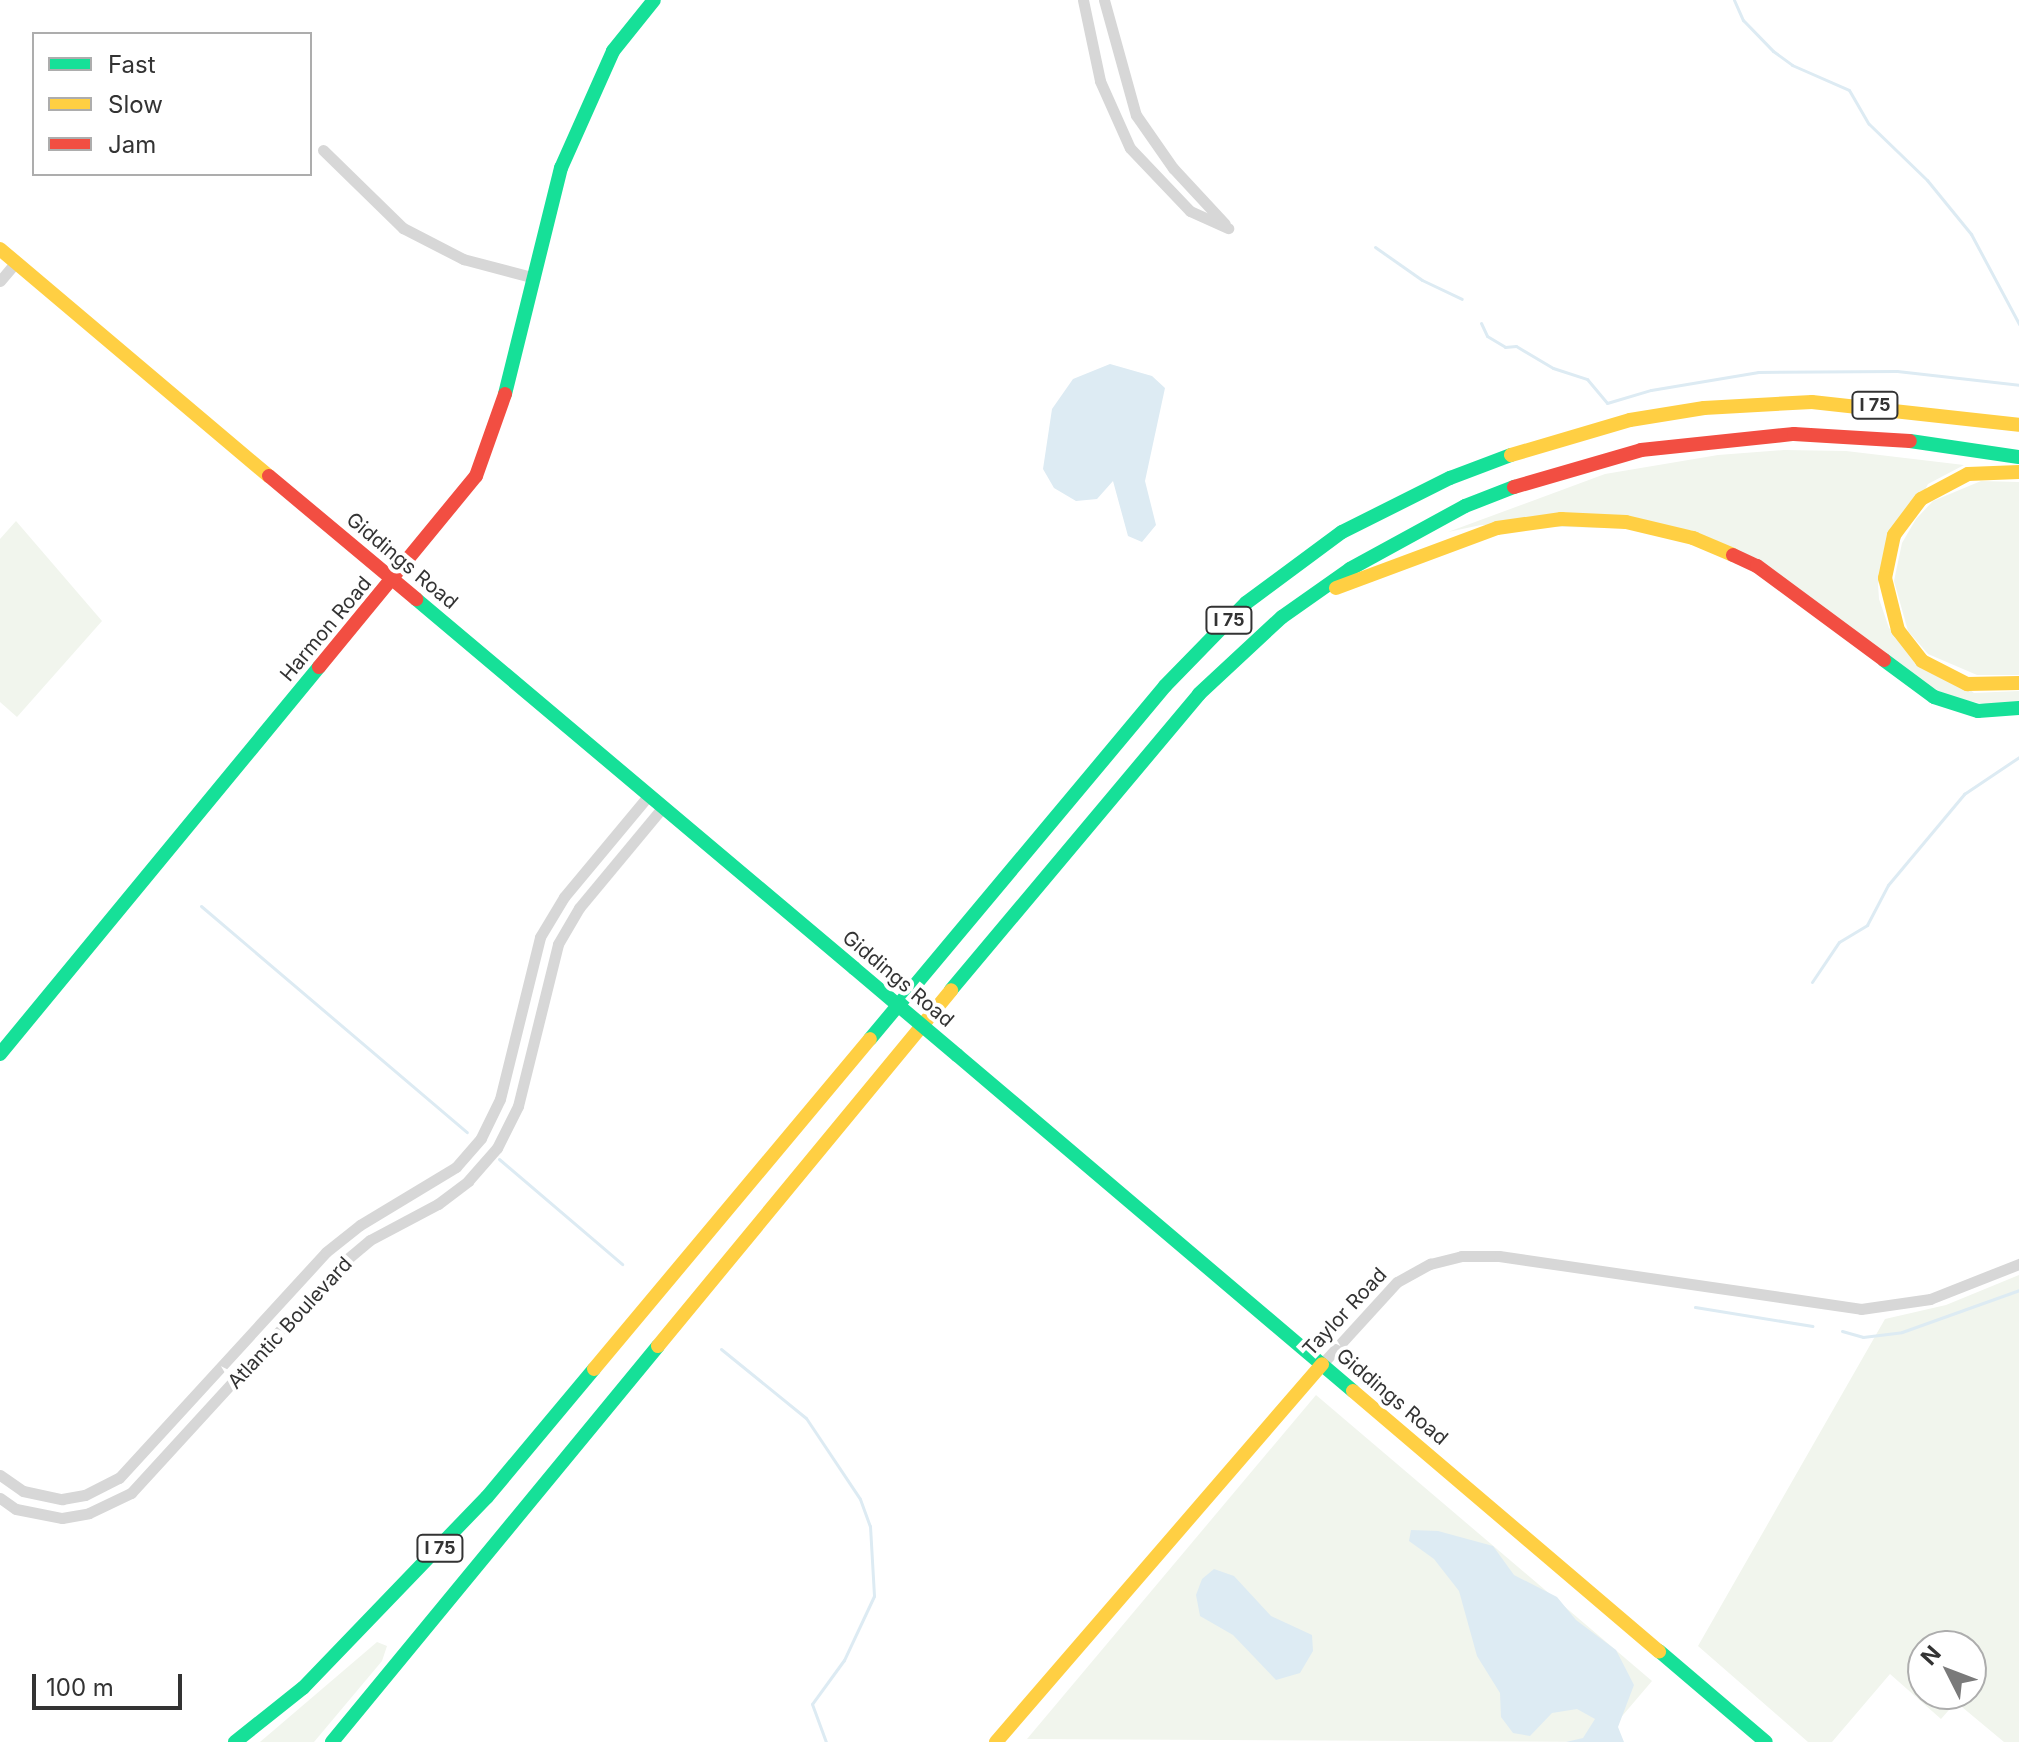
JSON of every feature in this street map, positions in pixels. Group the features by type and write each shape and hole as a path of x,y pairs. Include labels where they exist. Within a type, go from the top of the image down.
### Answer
{"main road":[{"name":"Harmon Road","path":"0,1054 460,500 490,449 561,168 584,109 613,51 654,0"},
{"name":"Giddings Road","path":"0,250 957,1055 1766,1742"},
{"name":"I 75","path":"235,1742 315,1677 487,1497 1165,686 1246,603 1293,566 1342,532 1450,478 1561,437 1630,420 1704,408 1812,402 2017,424"},
{"name":"I 75","path":"332,1742 1091,820 1199,694 1306,600 1396,541 1465,506 1539,477 1641,450 1726,437 1829,434 2019,457"},
{"path":"2019,472 1968,474 1921,499 1894,535 1885,578 1898,630 1922,661 1967,684 2019,683"},
{"path":"1306,600 1497,528 1561,519 1626,522 1693,538 1757,566 1934,697 1978,711 2019,708"},
{"name":"Taylor Road","path":"996,1742 1322,1364"}],"street":[{"path":"1083,0 1100,81 1130,148 1190,211 1228,228 1173,168 1136,115 1121,77 1104,0"},
{"path":"323,150 403,228 463,259 535,278"},
{"path":"0,281 16,262"},
{"name":"Atlantic Boulevard","path":"0,1475 23,1491 62,1499 85,1495 119,1478 326,1252 360,1225 456,1167 481,1138 500,1099 540,937 564,897 649,795"},
{"name":"Atlantic Boulevard","path":"0,1498 16,1509 62,1518 89,1513 131,1493 339,1266 370,1240 468,1181 497,1148 518,1106 558,944 579,908 663,807"},
{"name":"Taylor Road","path":"1322,1364 1397,1282 1430,1264 1461,1256 1499,1256 1861,1309 1930,1299 2019,1264"}],"shaded area":[{"path":"1110,364 1152,376 1165,388 1145,481 1156,525 1142,542 1128,536 1113,481 1097,499 1076,501 1054,488 1043,469 1052,409 1073,379"},
{"path":"1784,450 1846,451 1964,465 1928,484 1878,584 1879,599 1889,628 1974,693 2019,691 2019,702 1997,706 1946,697 1691,530 1481,525 1448,532 1605,474 1718,455"},
{"path":"1981,481 2019,482 2019,675 1977,675 1928,654 1908,631 1894,581 1902,543 1916,519 1933,501"},
{"path":"16,521 102,621 17,717 0,702 0,539"},
{"path":"2019,1275 2019,1742 2004,1742 1966,1710 1987,1710 1987,1630 1907,1630 1907,1689 1890,1674 1832,1742 1808,1742 1698,1646 1885,1319 1946,1305"},
{"path":"1316,1395 1652,1681 1600,1742 1027,1739"},
{"path":"1411,1530 1438,1531 1493,1546 1514,1575 1557,1597 1576,1620 1616,1650 1634,1685 1618,1727 1624,1742 1566,1742 1583,1738 1595,1719 1577,1709 1552,1713 1530,1736 1513,1733 1501,1717 1500,1693 1477,1656 1459,1591 1434,1559 1409,1541"},
{"path":"1214,1569 1234,1576 1271,1616 1312,1635 1313,1651 1300,1673 1276,1680 1233,1635 1200,1616 1196,1595 1202,1579"},
{"path":"377,1642 387,1646 382,1661 314,1742 260,1742"},
{"path":"1931,1710 1949,1710 1941,1719"}],"waterway":[{"path":"1734,0 1743,20 1773,51 1792,65 1849,90 1869,124 1927,180 1971,234 2019,324"},
{"path":"1375,247 1422,280 1462,299"},
{"path":"1481,323 1487,336 1505,347 1516,346 1553,368 1587,379 1607,403 1651,390 1758,372 1897,371 2019,385"},
{"path":"1812,982 1839,942 1867,925 1888,885 1964,794 2019,757"},
{"path":"201,906 467,1132"},
{"path":"499,1159 622,1264"},
{"path":"1842,1331 1863,1337 1902,1332 2019,1290"},
{"path":"1695,1307 1812,1326"},
{"path":"721,1349 806,1418 860,1499 870,1526 874,1596 844,1660 812,1704 826,1742"}],"traffic: fast":[{"path":"505,394 561,168 613,51 654,0"},
{"path":"1910,441 2019,457"},
{"path":"870,1039 1165,686 1246,603 1342,532 1450,478 1511,455"},
{"path":"951,990 1199,694 1282,617 1350,569 1465,506 1514,487"},
{"path":"416,599 854,968"},
{"path":"1884,660 1934,697 1978,711 2019,708"},
{"path":"0,1054 319,667"},
{"path":"854,968 957,1055"},
{"path":"957,1055 1353,1391"},
{"path":"332,1742 658,1346"},
{"path":"235,1742 303,1688 487,1497 594,1369"},
{"path":"1659,1651 1766,1742"}],"traffic: slow":[{"path":"0,249 269,476"},
{"path":"1511,455 1630,420 1704,408 1812,402 2019,425"},
{"path":"2019,472 1968,474 1921,499 1894,535 1885,578 1898,630 1922,661 1967,684 2019,683"},
{"path":"1336,588 1497,528 1561,519 1626,522 1693,538 1733,555"},
{"path":"658,1346 951,990"},
{"path":"594,1369 870,1039"},
{"path":"996,1742 1322,1364"},
{"path":"1353,1391 1659,1651"}],"traffic: jam":[{"path":"319,667 476,476 505,394"},
{"path":"1514,487 1641,450 1794,434 1910,441"},
{"path":"269,476 416,599"},
{"path":"1733,555 1757,566 1884,660"}]}
